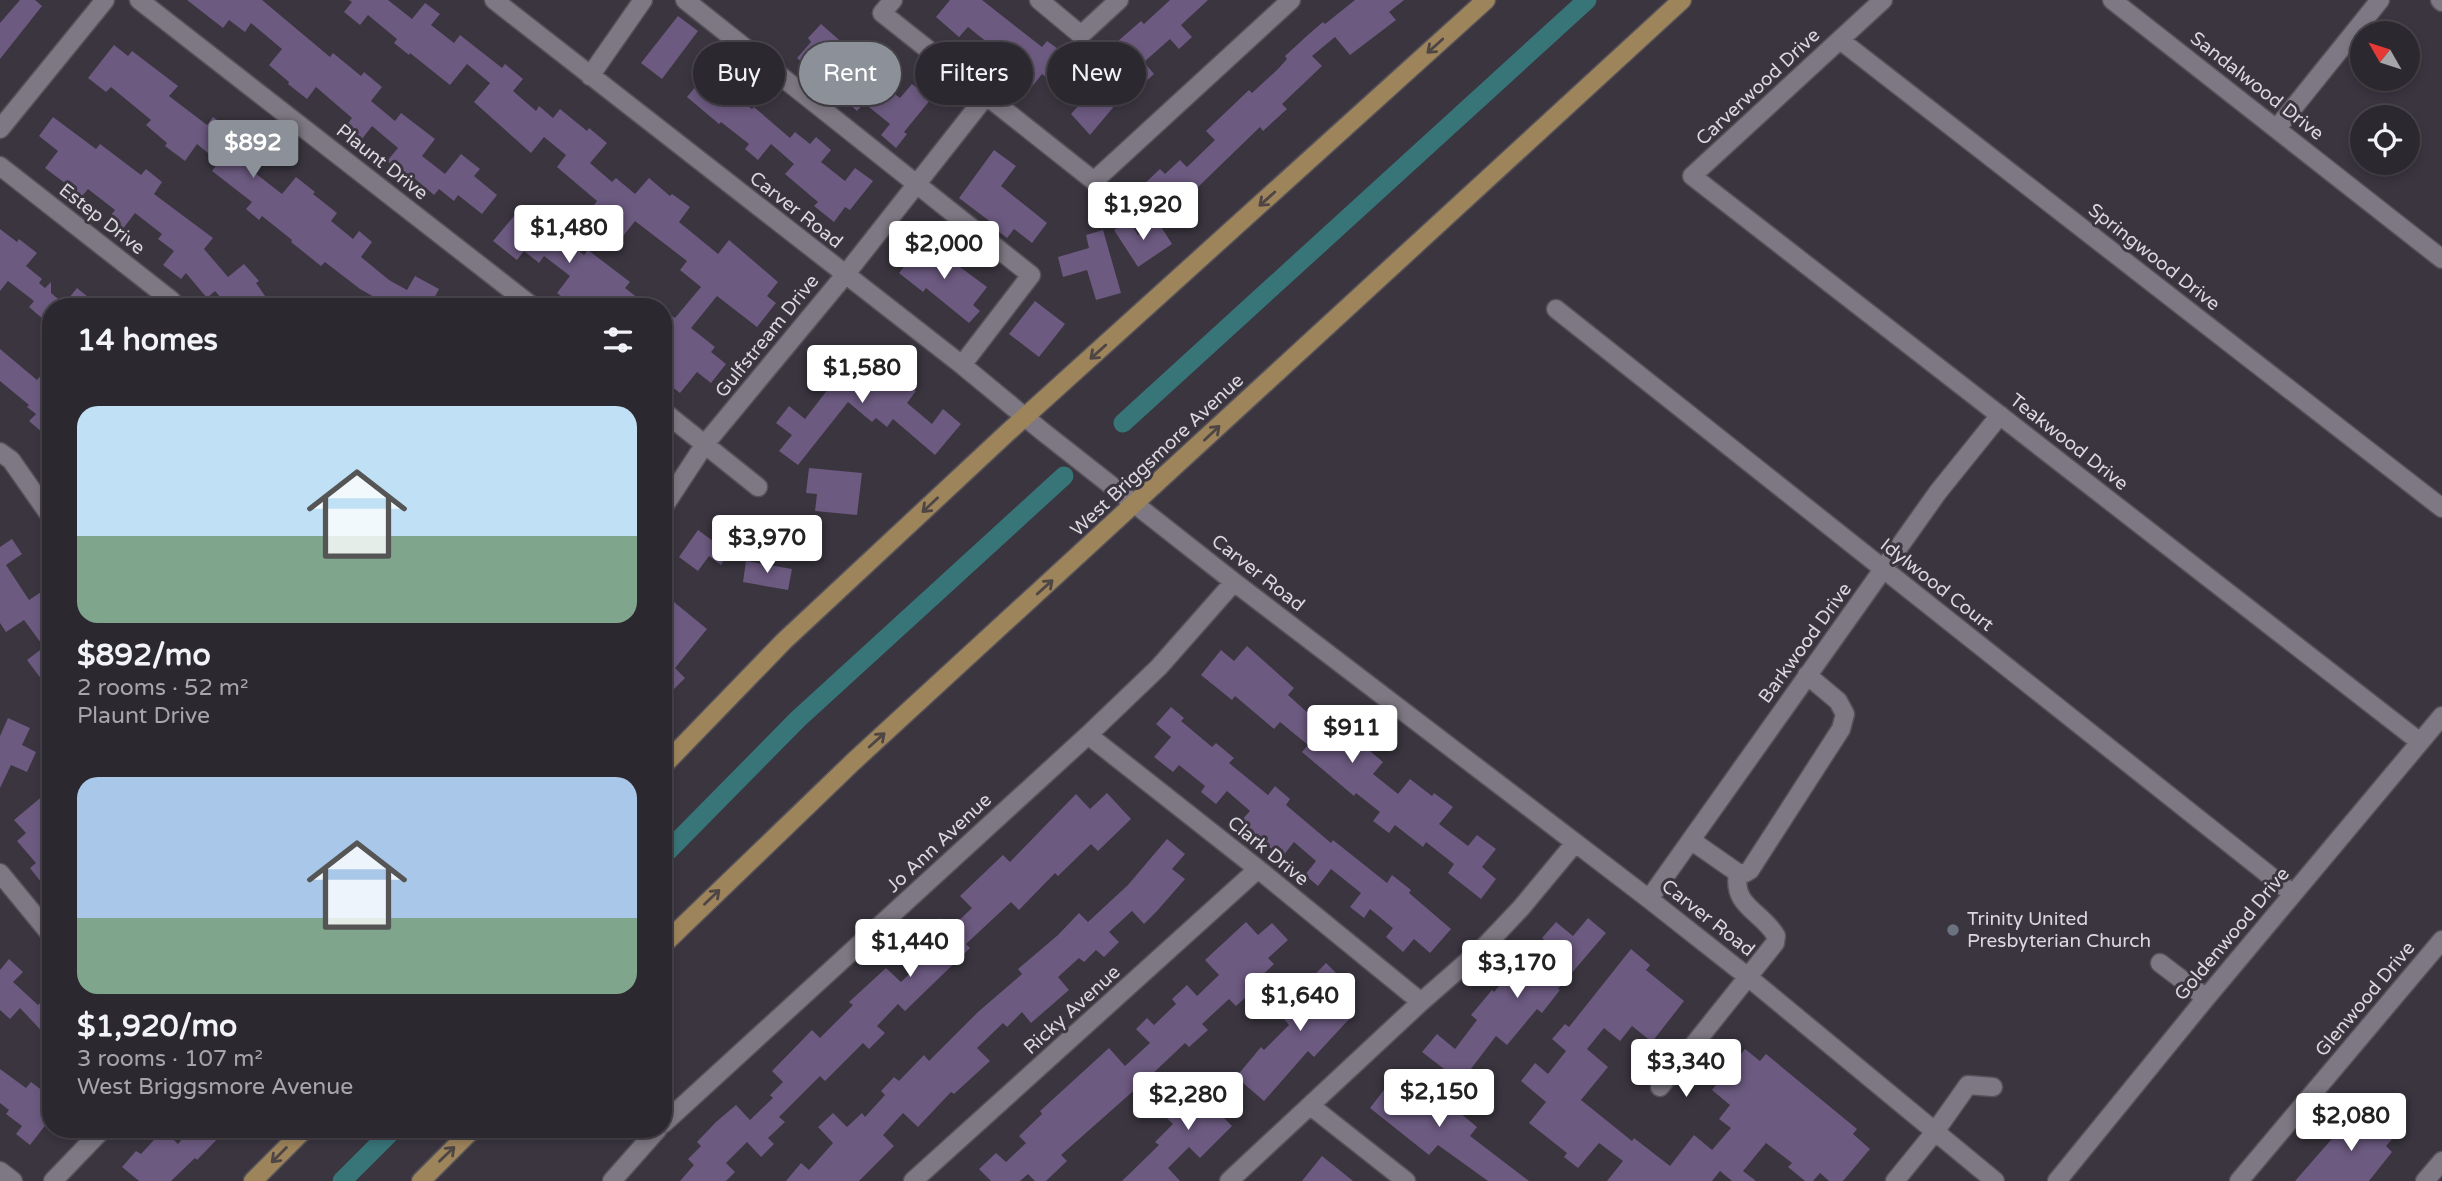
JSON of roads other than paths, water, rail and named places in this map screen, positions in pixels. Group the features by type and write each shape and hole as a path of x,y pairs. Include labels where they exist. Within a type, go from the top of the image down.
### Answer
{"main road":[{"path":"672,757 784,641 1026,417 1486,0"},
{"name":"West Briggsmore Avenue","path":"672,936 853,762 1682,0"},
{"path":"253,1181 296,1138"},
{"path":"421,1181 464,1138"}],"street":[{"path":"0,129 105,0"},
{"name":"Plaunt Drive","path":"139,0 521,298"},
{"name":"Carver Road","path":"494,0 962,365 1234,582 1649,899 1995,1181"},
{"path":"590,76 643,0"},
{"path":"685,0 1031,275 962,365"},
{"path":"1039,0 1081,34 1119,0"},
{"path":"997,105 1094,181 1291,0"},
{"name":"Carverwood Drive","path":"1692,176 1883,0"},
{"name":"Sandalwood Drive","path":"2112,0 2442,259"},
{"path":"2277,128 2380,0"},
{"path":"888,6 927,42"},
{"name":"Springwood Drive","path":"1839,40 2442,508"},
{"name":"Gulfstream Drive","path":"672,494 705,444 845,275 979,105"},
{"name":"Estep Drive","path":"0,166 168,298"},
{"name":"Teakwood Drive","path":"1692,176 2420,742"},
{"name":"Idylwood Court","path":"1556,309 2293,894"},
{"name":"Barkwood Drive","path":"1649,899 1938,492 2000,415"},
{"path":"672,418 758,487"},
{"path":"0,452 11,460 42,504"},
{"name":"Jo Ann Avenue","path":"672,1116 1088,735 1158,667 1234,582"},
{"path":"1692,841 1738,873 1750,870 1841,729 1845,714 1838,701 1807,675"},
{"name":"Goldenwood Drive","path":"2057,1181 2442,716"},
{"name":"Clark Drive","path":"1088,735 1421,1002"},
{"path":"1229,1181 1485,946 1521,908 1575,843"},
{"name":"Ricky Avenue","path":"913,1181 1258,869"},
{"path":"0,873 42,926"},
{"path":"1660,1087 1775,943 1776,936 1739,895 1736,884 1738,873"},
{"name":"Glenwood Drive","path":"2245,1179 2442,940"},
{"path":"2160,963 2206,998"},
{"path":"1895,1181 1968,1085 1993,1087"},
{"path":"1311,1107 1406,1181"},
{"path":"53,1181 94,1138"},
{"path":"612,1181 650,1138"},
{"path":"2425,1181 2442,1161"},
{"path":"0,1171 13,1181"}],"waterway":[{"path":"1123,423 1587,0"},
{"path":"672,847 798,719 1064,476"},
{"path":"342,1181 385,1138"}],"place":[{"name":"Trinity United Presbyterian Church","path":"1953,930"}]}
